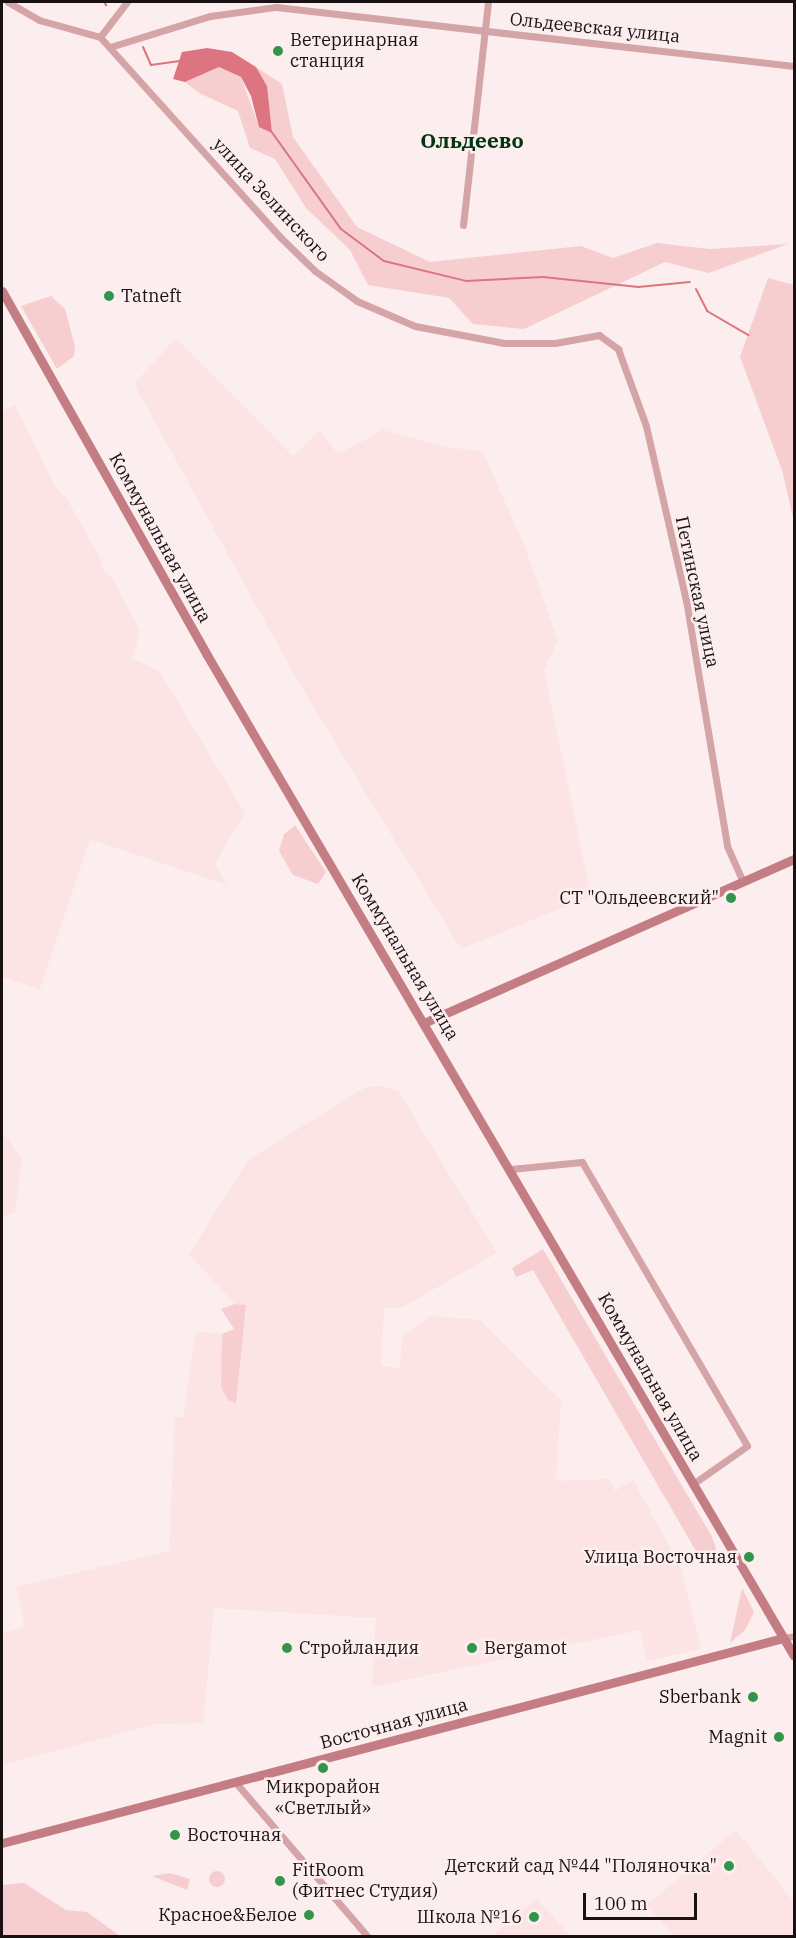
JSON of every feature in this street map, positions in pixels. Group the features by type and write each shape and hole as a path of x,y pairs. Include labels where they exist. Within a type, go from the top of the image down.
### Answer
{"main road":[{"name":"Коммунальная улица","path":"2,291 207,655 426,1022 795,1656"},
{"path":"426,1022 795,859"},
{"name":"Восточная улица","path":"2,1843 783,1638"}],"street":[{"name":"улица Зелинского","path":"8,2 39,20 100,37 279,236 315,271 357,301 415,326 504,344 555,343 599,335 618,349"},
{"path":"100,37 127,2"},
{"path":"462,225 488,2"},
{"name":"Ольдеевская улица","path":"110,47 210,16 276,7 795,66"},
{"name":"Петинская улица","path":"618,349 646,426 686,600 727,846 743,882"},
{"path":"511,1169 582,1162 747,1446 693,1484"},
{"name":"Восточная улица","path":"783,1638 795,1636"},
{"path":"236,1783 367,1936"}],"shaded area":[{"path":"207,48 232,52 256,67 267,86 272,133 259,127 251,96 241,77 219,67 185,82 173,79 182,52"},
{"path":"219,67 241,77 259,127 267,86 256,67 282,84 293,137 357,227 430,262 581,246 613,258 657,243 710,249 788,244 709,273 665,262 524,329 473,324 449,298 368,285 350,250 306,208 275,159 250,148 238,111 199,93 185,82"},
{"path":"768,278 794,285 794,522 782,470 740,357"},
{"path":"51,296 65,309 75,346 74,356 57,369 21,306"},
{"path":"176,338 293,456 320,431 338,454 383,430 442,446 483,452 524,545 558,640 544,670 591,896 461,949 294,675 342,647 294,674 134,384"},
{"path":"15,405 55,486 67,499 101,560 102,569 111,576 140,630 133,658 159,671 245,813 214,864 227,885 90,839 40,989 2,977 2,411"},
{"path":"295,825 326,872 318,884 293,875 279,851 284,834"},
{"path":"383,1086 399,1092 497,1253 401,1308 384,1308 381,1366 400,1368 402,1336 430,1316 480,1320 561,1400 556,1481 609,1479 615,1491 633,1480 680,1565 701,1649 647,1661 640,1630 372,1687 376,1618 214,1608 203,1723 156,1724 2,1765 2,1634 25,1627 16,1587 169,1551 175,1417 183,1417 196,1331 222,1334 221,1387 246,1306 235,1304 189,1254 248,1160 366,1087"},
{"path":"2,1131 22,1160 15,1212 2,1217"},
{"path":"543,1249 711,1535 716,1548 710,1564 700,1558 533,1270 516,1277 512,1268"},
{"path":"235,1304 246,1305 236,1403 228,1400 221,1387 222,1334 234,1329 221,1309"},
{"path":"742,1588 754,1612 745,1630 730,1643"},
{"name":"Детский сад №44 \"Поляночка\"","path":"736,1830 794,1902 794,1936 674,1936 647,1905"},
{"path":"217,1871 223,1873 225,1879 223,1885 217,1887 211,1885 209,1879 211,1873"},
{"path":"170,1873 190,1879 187,1890 152,1876"},
{"path":"24,1883 66,1910 87,1912 120,1936 2,1936 2,1885"},
{"name":"Школа №16","path":"537,1898 570,1936 492,1936"}],"waterway":[{"path":"143,47 151,65 180,61"},
{"path":"271,131 341,229 384,261 466,281 543,277 638,287 690,282"},
{"path":"696,289 707,311 748,335"}],"place":[{"name":"Ветеринарная станция","path":"278,51"},
{"name":"Tatneft","path":"109,296"},
{"name":"СТ \"Ольдеевский\"","path":"731,898"},
{"name":"Улица Восточная","path":"749,1557"},
{"name":"Стройландия","path":"287,1648"},
{"name":"Bergamot","path":"472,1648"},
{"name":"Sberbank","path":"753,1697"},
{"name":"Magnit","path":"779,1737"},
{"name":"Микрорайон «Светлый»","path":"323,1768"},
{"name":"Восточная","path":"175,1835"},
{"name":"Детский сад №44 \"Поляночка\"","path":"729,1866"},
{"name":"FitRoom (Фитнес Студия)","path":"280,1881"},
{"name":"Красное&Белое","path":"309,1915"},
{"name":"Школа №16","path":"534,1917"}],"district":[{"name":"Ольдеево","path":"472,140"}]}
